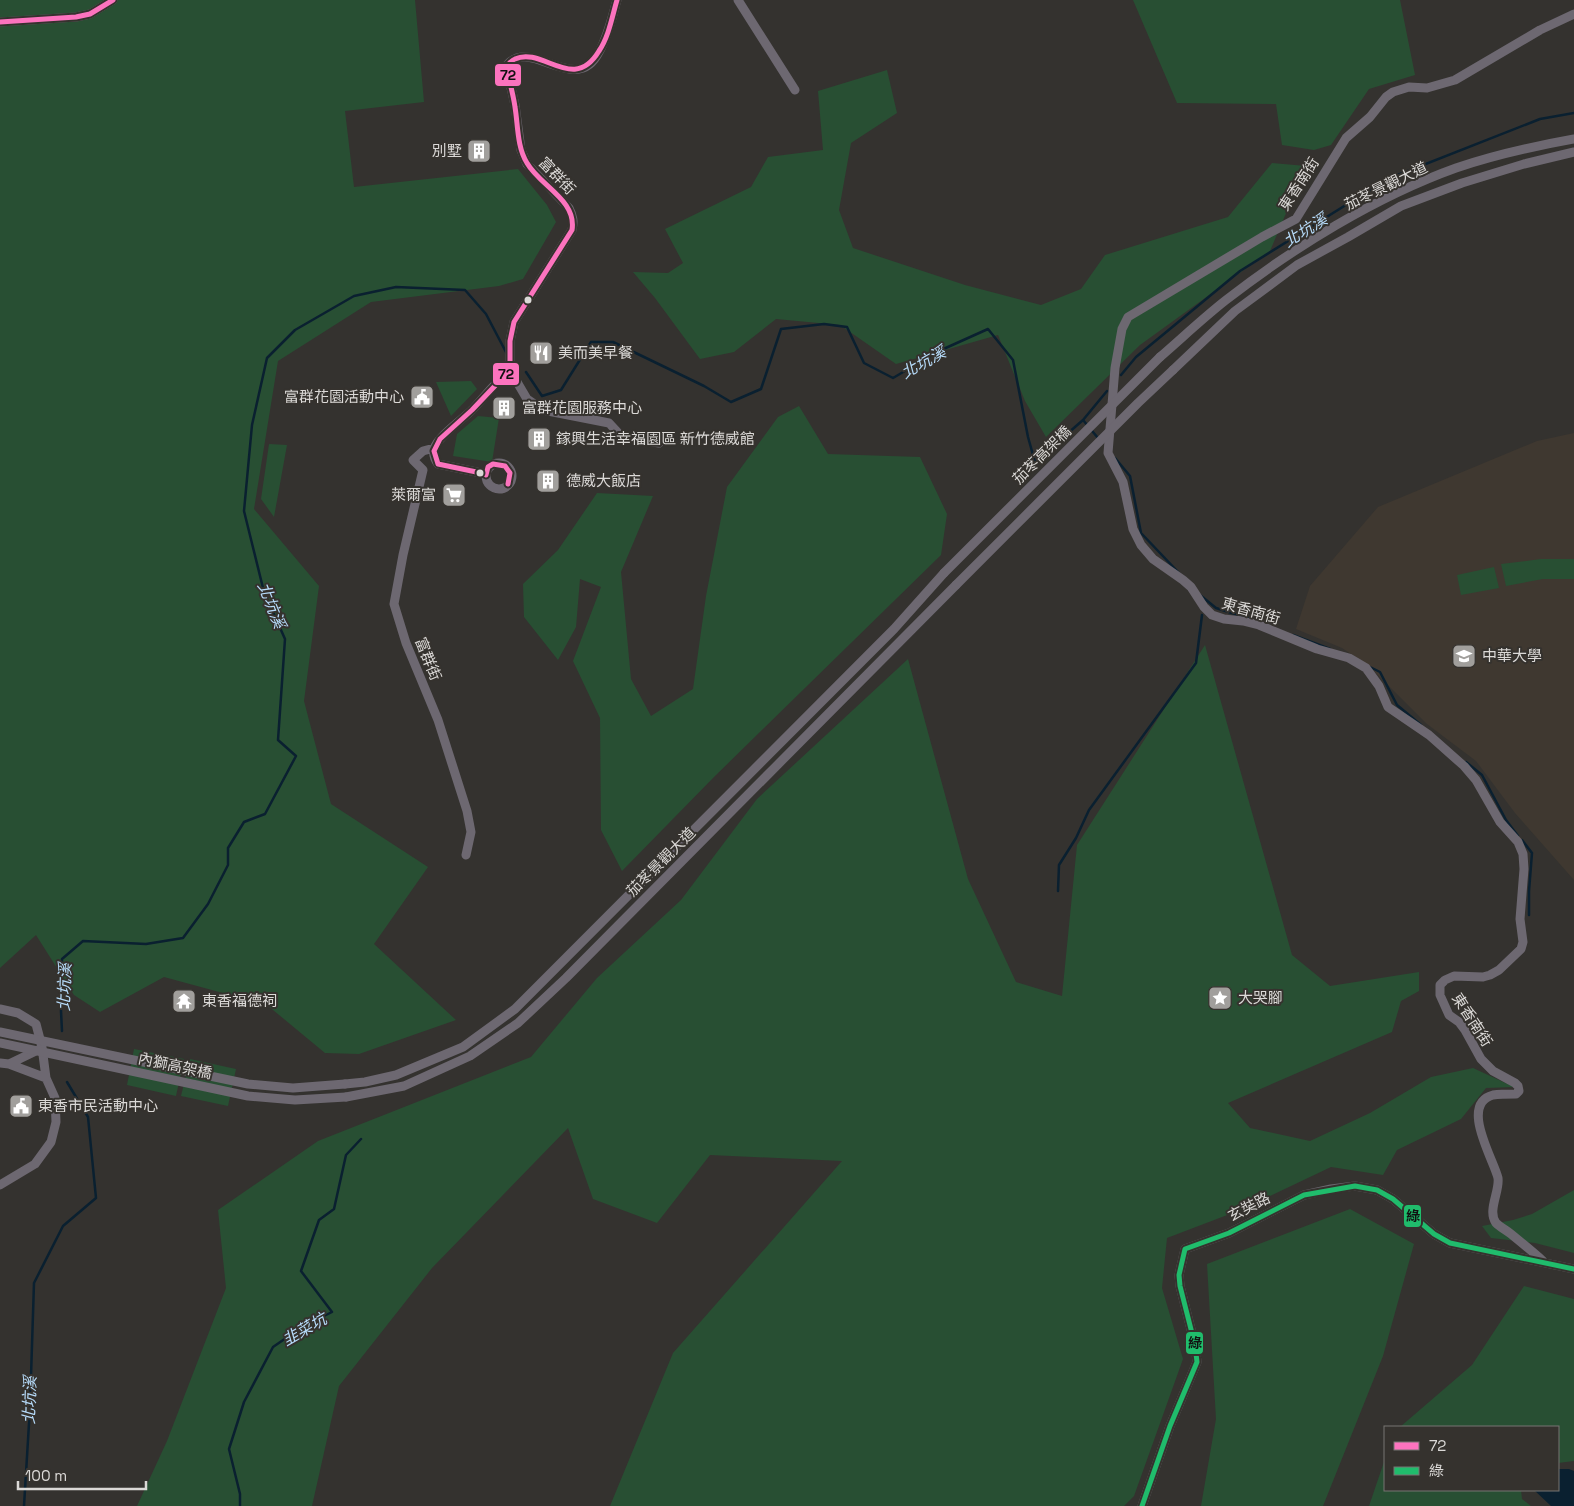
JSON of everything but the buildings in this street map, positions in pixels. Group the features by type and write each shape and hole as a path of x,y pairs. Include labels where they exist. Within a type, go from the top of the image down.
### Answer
{"street":[{"path":"0,22 76,17 90,14 113,0"},
{"name":"富群街","path":"510,370 510,341 514,322 572,230 573,216 569,208 527,164 521,150 515,104 506,66 511,59 519,57 529,57 569,70 583,68 590,64 599,52 616,0"},
{"path":"738,0 795,90"},
{"name":"東香南街","path":"1543,1261 1494,1220 1493,1213 1498,1178 1480,1132 1479,1117 1481,1104 1493,1095 1516,1094 1519,1091 1518,1086 1493,1071 1481,1059 1465,1030 1450,1015 1440,995 1440,985 1445,980 1454,976 1483,977 1490,975 1499,970 1521,949 1523,942 1520,919 1524,869 1523,854 1518,842 1500,822 1476,780 1464,766 1429,735 1388,707 1379,686 1366,668 1349,658 1316,649 1259,625 1212,616 1187,584 1153,559 1140,545 1133,529 1123,482 1108,453 1115,368 1122,329 1128,317 1262,236 1296,220 1346,138 1370,117 1386,97 1409,87 1427,88 1455,80 1540,30 1574,14"},
{"name":"茄苳景觀大道","path":"1160,357 1225,301 1297,248 1390,197 1456,168 1518,151 1574,140"},
{"name":"茄苳景觀大道","path":"1173,370 1235,311 1297,265 1401,206 1462,183 1524,164 1574,152"},
{"name":"茄苳高架橋","path":"944,573 1160,357"},
{"path":"486,474 438,464 434,459 434,448 510,370 527,399 543,410 610,423 622,437 659,443"},
{"name":"茄苳高架橋","path":"956,585 1173,370"},
{"path":"434,448 423,451 413,460 423,470 434,459"},
{"name":"富群街","path":"423,470 403,555 394,604 406,643 438,720 467,811 472,832 466,856"},
{"name":"茄苳景觀大道","path":"345,1084 365,1082 396,1075 463,1047 515,1009 887,636 944,573"},
{"name":"茄苳景觀大道","path":"346,1097 404,1086 429,1076 470,1056 518,1023 566,978 956,585"},
{"path":"0,1010 18,1013 36,1024 42,1047 46,1078 55,1098 56,1122 51,1142 35,1164 0,1185"},
{"name":"內獅高架橋","path":"0,1032 248,1084 293,1088 345,1084"},
{"name":"內獅高架橋","path":"0,1043 248,1096 295,1100 346,1097"},
{"path":"5,1064 42,1047"},
{"path":"5,1064 46,1078"},
{"name":"玄奘路","path":"1142,1506 1170,1426 1197,1362 1195,1345 1179,1280 1185,1249 1229,1233 1304,1194 1355,1186 1377,1190 1393,1199 1434,1234 1450,1243 1574,1269"}],"shaded area":[{"name":"中華大學","path":"1574,433 1574,880 1515,813 1476,761 1427,724 1368,665 1342,648 1296,629 1310,586 1378,507 1537,441"}],"green space":[{"path":"0,0 415,0 424,102 345,111 354,187 518,169 547,205 556,222 523,279 499,286 371,302 278,361 254,509 319,586 304,701 331,804 428,867 374,944 456,1020 359,1054 325,1053 267,1005 164,977 100,1012 74,995 36,935 0,968"},
{"path":"1133,0 1400,0 1415,75 1369,89 1331,145 1314,150 1282,145 1276,104 1177,103"},
{"path":"887,70 897,113 851,143 839,210 853,248 965,285 1041,305 1081,289 1105,255 1228,217 1272,163 1306,166 1270,251 1140,345 1046,437 1025,401 998,335 896,364 840,325 776,319 734,352 700,359 655,298 633,272 668,273 683,263 665,229 751,187 768,157 823,150 818,91"},
{"path":"471,381 477,389 451,416 436,382"},
{"path":"799,406 828,454 920,457 947,514 941,555 714,777 622,871 601,830 600,718 573,661 601,587 580,579 576,627 558,660 524,617 523,584 558,550 597,493 653,496 621,572 631,679 651,716 693,689 706,596 727,487 778,417"},
{"path":"478,416 499,418 492,462 453,456 457,434"},
{"path":"269,444 287,445 274,517 261,499"},
{"path":"1541,559 1574,559 1574,579 1543,579 1506,586 1501,564"},
{"path":"1494,567 1499,588 1461,595 1457,575"},
{"path":"1205,645 1292,955 1330,986 1419,972 1419,991 1401,1001 1392,1032 1228,1103 1250,1128 1310,1141 1370,1113 1431,1077 1473,1068 1514,1087 1486,1088 1461,1119 1397,1150 1383,1175 1331,1167 1243,1209 1167,1238 1162,1288 1183,1359 1134,1496 1124,1506 610,1506 673,1353 842,1161 710,1155 657,1223 593,1199 568,1128 432,1268 339,1386 312,1506 137,1506 167,1441 226,1288 218,1210 318,1141 531,1057 597,978 681,900 757,799 908,659 968,879 1016,982 1062,996 1077,845"},
{"path":"134,1049 184,1059 176,1096 127,1085"},
{"path":"190,1059 236,1069 228,1106 181,1096"},
{"path":"1574,1190 1574,1253 1535,1243 1491,1238 1482,1226 1532,1214"},
{"path":"1350,1209 1414,1244 1383,1356 1323,1506 1201,1506 1216,1419 1207,1264"},
{"path":"1524,1286 1574,1299 1574,1461 1559,1463 1559,1426 1401,1426 1472,1365"},
{"path":"1384,1462 1384,1491 1521,1491 1522,1499 1531,1506 1369,1506"}],"water":[{"path":"1559,1469 1574,1471 1574,1506 1551,1506 1535,1491 1559,1491"}],"waterway":[{"name":"北坑溪","path":"1385,180 1540,119 1574,113"},
{"name":"北坑溪","path":"1121,375 1136,357 1240,271 1378,185"},
{"name":"北坑溪","path":"62,1031 62,959 83,941 146,944 183,938 208,904 228,865 228,848 244,822 265,814 296,756 278,740 285,639 264,592 244,511 252,425 267,358 295,330 354,296 396,287 465,290 486,314 507,354"},
{"name":"北坑溪","path":"526,372 542,396 561,390 591,342 613,342 704,386 731,402 761,389 781,329 824,324 847,327 864,363 893,378 939,351 988,329 1013,360 1028,437 1035,462 1083,420 1107,391"},
{"path":"1083,420 1098,438"},
{"path":"1115,458 1130,476 1141,533 1179,573"},
{"path":"1200,595 1216,608 1251,619"},
{"path":"1058,891 1059,865 1076,838 1089,810 1196,663 1202,615"},
{"path":"1293,635 1330,649"},
{"path":"1370,667 1380,672 1397,705 1421,725"},
{"path":"1466,762 1482,775 1506,820 1518,836"},
{"path":"1522,840 1532,853 1529,915"},
{"name":"北坑溪","path":"24,1506 30,1407 34,1283 63,1226 96,1198 88,1117 67,1082"},
{"name":"韭菜坑","path":"240,1506 240,1494 229,1449 244,1402 273,1347 302,1327 332,1312 301,1271 319,1220 334,1209 346,1155 361,1139"}],"transit line":[{"name":"72","path":"0,22 76,17 90,14 113,0"},
{"name":"72","path":"486,474 438,464 434,451 440,439 472,410 510,370 510,341 514,322 572,230 572,219 569,210 533,171 524,157 506,66 514,60 526,57 536,58 568,69 579,69 589,63 599,51 610,26 617,0"},
{"name":"72","path":"486,475 488,467 493,464 505,466 510,473 508,484"},
{"name":"綠","path":"1142,1506 1170,1426 1197,1362 1195,1345 1180,1286 1179,1275 1185,1249 1229,1233 1304,1195 1355,1186 1377,1190 1393,1199 1434,1234 1450,1243 1574,1269"}],"place":[{"name":"別墅","path":"479,151"},
{"name":"美而美早餐","path":"541,353"},
{"name":"富群花園活動中心","path":"422,397"},
{"name":"富群花園服務中心","path":"504,408"},
{"name":"鎵興生活幸福園區 新竹德威館","path":"539,439"},
{"name":"德威大飯店","path":"548,481"},
{"name":"萊爾富","path":"454,495"},
{"name":"中華大學","path":"1464,656"},
{"name":"大哭腳","path":"1220,998"},
{"name":"東香福德祠","path":"184,1001"},
{"name":"東香市民活動中心","path":"21,1106"}]}
